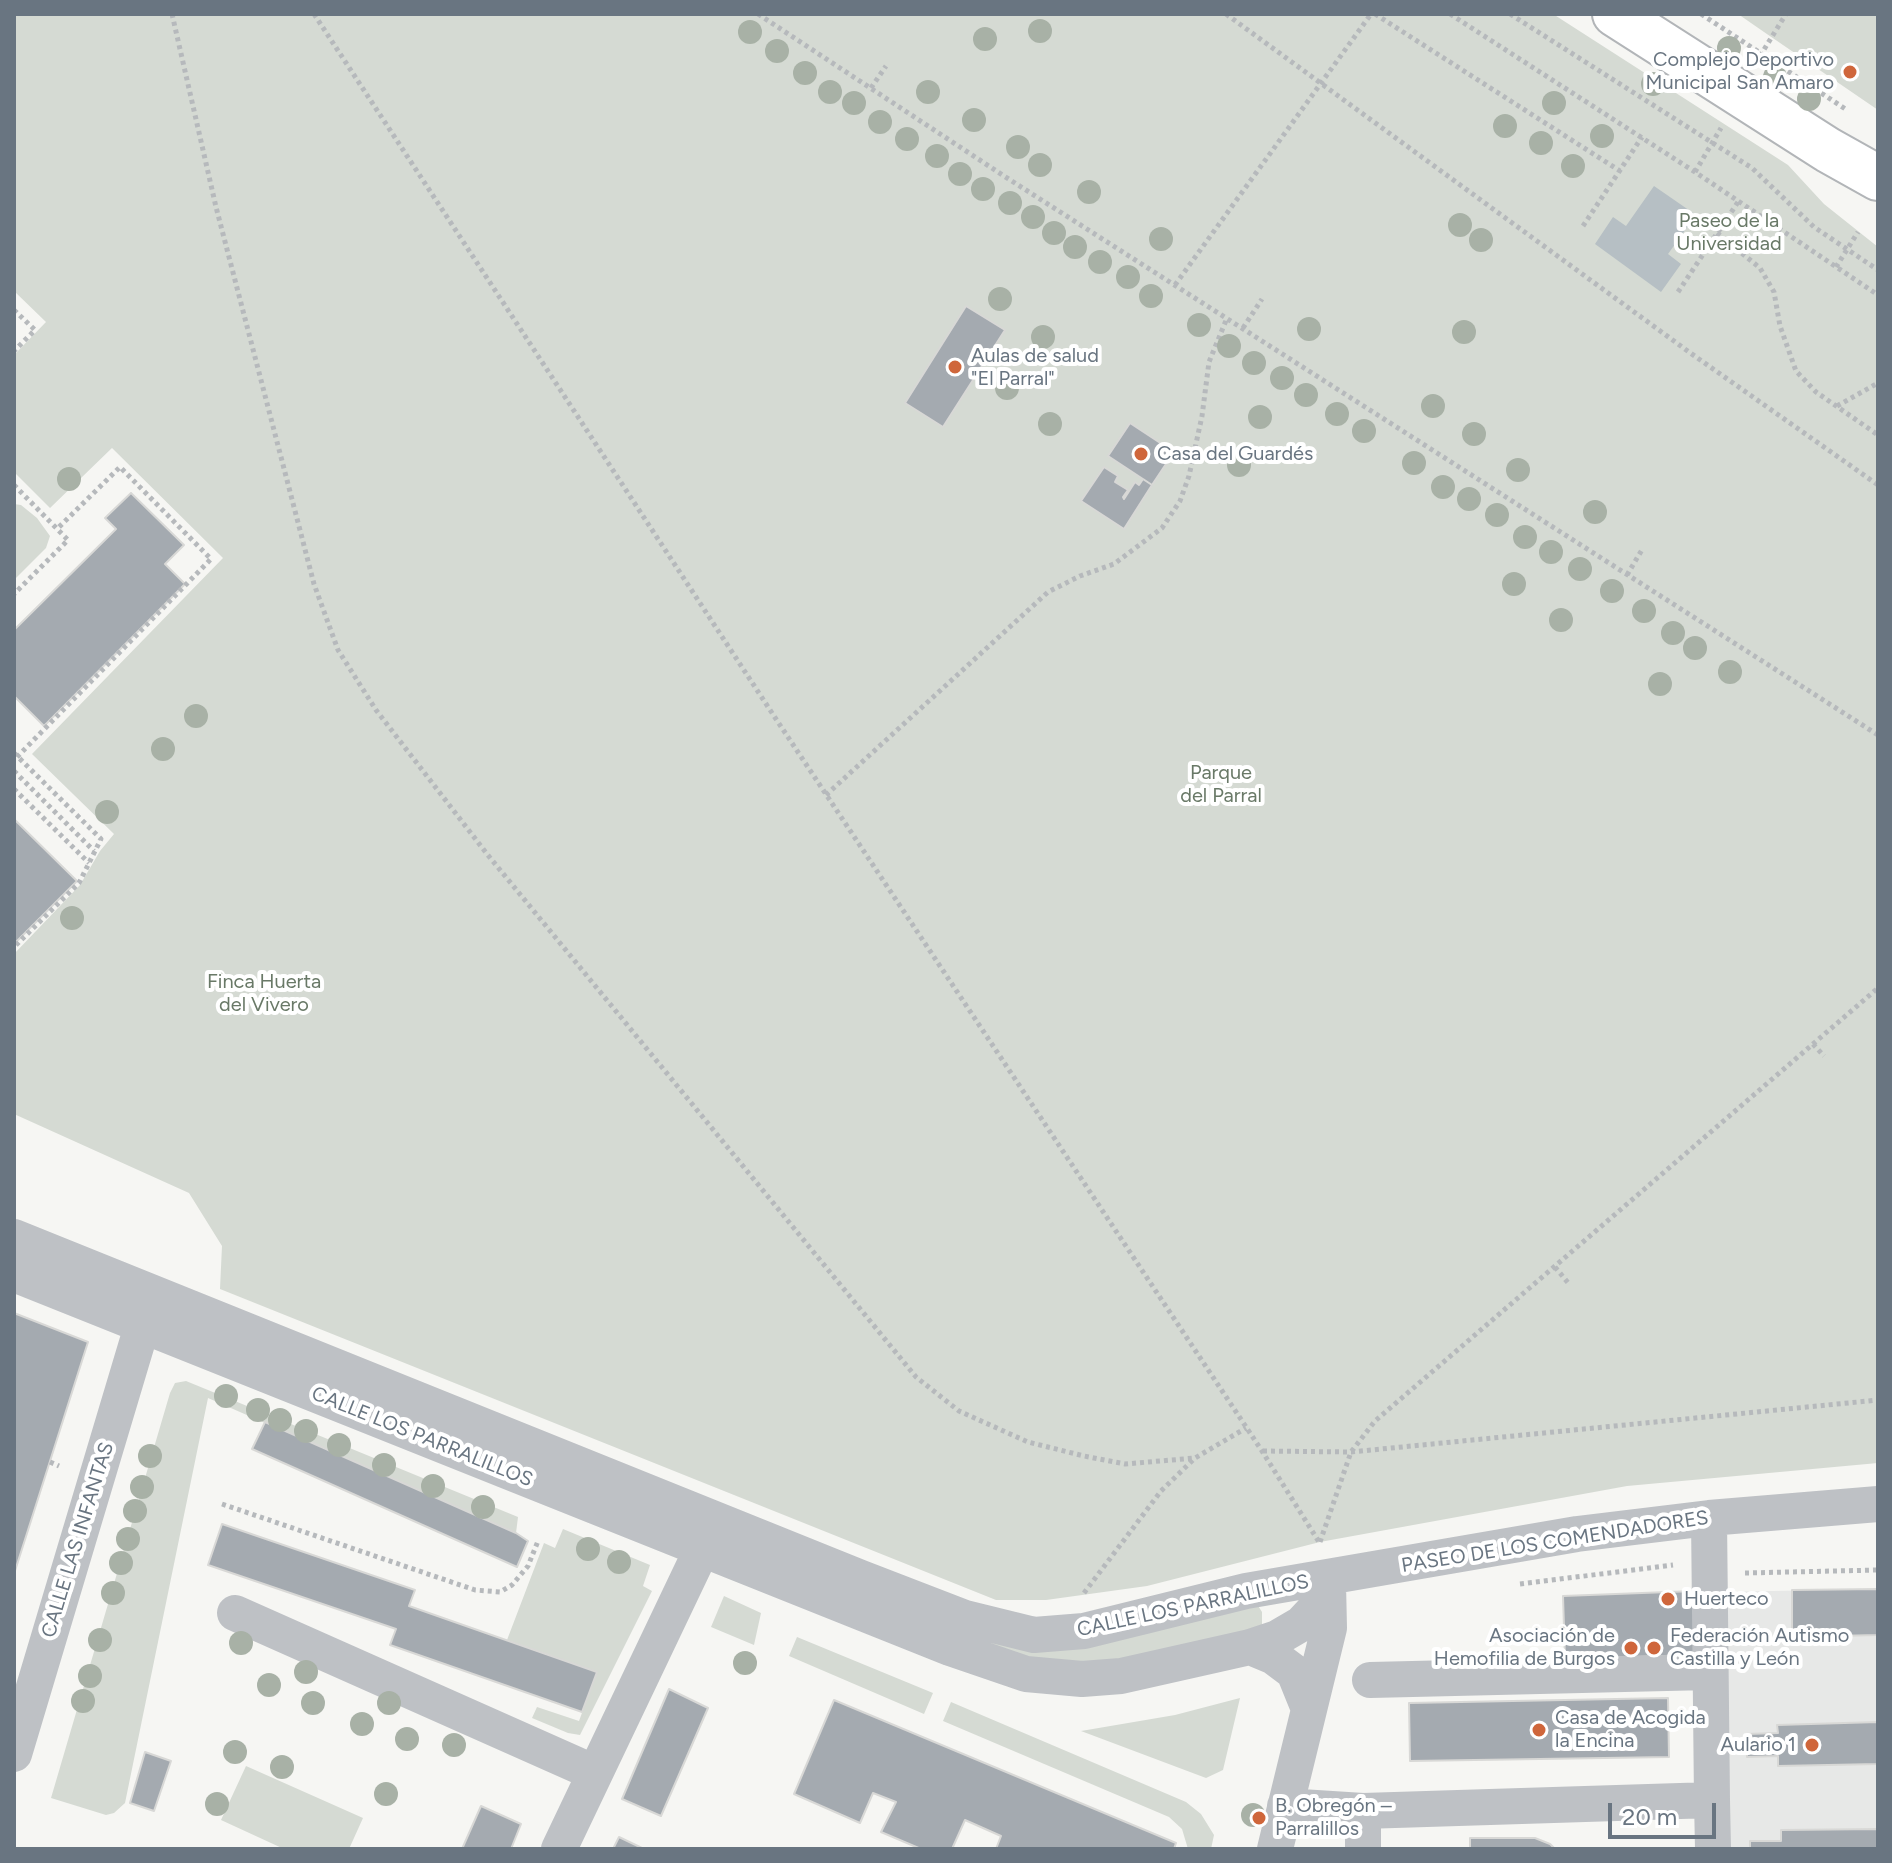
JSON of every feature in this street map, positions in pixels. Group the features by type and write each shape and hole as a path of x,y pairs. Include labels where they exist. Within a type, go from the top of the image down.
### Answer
{"highway":[{"path":"1615,14 1828,150 1878,178"},
{"path":"1828,150 1868,221"}],"street":[{"path":"14,1237 147,1308"},
{"path":"14,1274 147,1308"},
{"name":"CALLE LOS PARRALILLOS","path":"147,1308 161,1318 175,1317 247,1346 345,1369 861,1578 965,1618 1034,1635 1084,1631 1246,1591 1328,1578 1317,1607 1301,1624 1277,1638 1229,1654 1121,1676 1082,1679 1026,1674 975,1657 702,1549 147,1308"},
{"name":"CALLE LAS INFANTAS","path":"14,1754 147,1308"},
{"path":"559,1849 702,1549 694,1518 681,1504"},
{"name":"PASEO DE LOS COMENDADORES","path":"1328,1578 1577,1534 1709,1518 1878,1504"},
{"path":"1709,1518 1713,1849"},
{"name":"CALLE LOS PARRALILLOS","path":"702,1549 718,1538 810,1574 861,1578"},
{"path":"1275,1849 1329,1628 1328,1578"},
{"path":"235,1613 595,1773"},
{"path":"1250,1647 1274,1657 1294,1672 1309,1709"},
{"path":"1370,1680 1709,1672"},
{"path":"1285,1806 1363,1811 1712,1800"},
{"path":"1363,1811 1363,1849"}],"path":[{"path":"172,14 216,207 314,584 338,650 376,710 487,854 916,1377 959,1411 1028,1442 1125,1464 1195,1458"},
{"path":"314,14 826,795 1262,1451 1320,1542 1328,1578"},
{"path":"758,14 1878,735"},
{"path":"1226,14 1689,352 1878,485"},
{"path":"1175,285 1373,14 1620,171"},
{"path":"1450,14 1642,137 1878,295"},
{"path":"1510,14 1752,168 1806,220 1878,270"},
{"path":"1701,14 1852,114"},
{"path":"1761,54 1786,14"},
{"path":"871,88 886,66"},
{"path":"1583,226 1642,137"},
{"path":"1695,172 1713,144"},
{"path":"1678,292 1738,202"},
{"path":"1836,267 1868,221"},
{"path":"1717,233 1760,268 1774,292 1780,326 1796,371 1816,392 1878,435"},
{"path":"1243,328 1262,299"},
{"path":"14,310 35,330 14,351"},
{"path":"826,795 1048,592 1114,564 1162,528 1180,501 1189,476 1202,416 1209,362 1227,318"},
{"path":"1837,406 1878,383"},
{"path":"14,947 79,883 101,839 16,755 211,559 120,467 57,529"},
{"path":"14,594 68,540 15,486"},
{"path":"1627,575 1643,548"},
{"path":"14,771 94,851"},
{"path":"14,789 89,863"},
{"path":"1320,1542 1351,1452 1375,1421 1878,988"},
{"path":"1813,1044 1824,1056"},
{"path":"1555,1267 1569,1284"},
{"path":"1262,1451 1351,1452 1878,1400"},
{"path":"1082,1596 1161,1491 1195,1458 1246,1428"},
{"path":"50,1462 59,1466"},
{"path":"222,1504 475,1590 500,1592 512,1585 528,1566 538,1541"},
{"path":"1709,1574 1878,1570"}],"shaded area":[{"path":"1654,186 1696,215 1668,254 1681,264 1661,292 1595,244 1613,217 1626,226"},
{"path":"1878,1589 1878,1849 1725,1849 1720,1592"}],"green space":[{"name":"Parque del Parral","path":"14,14 1553,14 1788,165 1824,204 1878,247 1878,1463 1627,1486 1320,1542 1147,1586 1046,1600 996,1600 220,1289 222,1246 189,1193 14,1114 14,954 80,885 114,834 32,754 223,558 112,448 50,508 14,472 14,355 46,322 14,291"},
{"name":"Complejo Deportivo Municipal San Amaro","path":"1738,14 1878,14 1878,110 1764,32"},
{"path":"14,504 21,505 37,518 50,536 46,548 14,580"},
{"path":"186,1381 518,1517 516,1533 208,1398 125,1803 114,1813 106,1815 51,1798 170,1393 175,1383"},
{"path":"563,1529 650,1565 643,1586 652,1591 580,1735 532,1718 537,1707 579,1721 597,1672 507,1640 544,1543 555,1548"},
{"path":"724,1596 761,1613 754,1645 711,1627"},
{"path":"1255,1601 1262,1612 1262,1628 1084,1669 1021,1661 977,1635"},
{"path":"797,1637 933,1693 924,1714 789,1656"},
{"path":"1240,1698 1223,1770 1206,1778 1081,1731 1175,1715"},
{"path":"951,1702 1186,1802 1201,1814 1214,1835 1211,1849 1188,1849 1182,1829 1169,1817 943,1721"},
{"path":"246,1766 363,1818 349,1849 284,1849 221,1820"}],"building":[{"name":"Aulas de salud \"El Parral\"","path":"966,306 1005,330 943,427 905,403"},
{"name":"Casa del Guardés","path":"1130,423 1174,452 1152,485 1108,456"},
{"path":"1104,467 1118,476 1115,482 1128,490 1124,499 1135,482 1139,485 1143,479 1152,485 1124,529 1081,501"},
{"path":"131,493 184,545 165,564 185,584 44,726 14,696 14,630 116,529 105,518"},
{"path":"14,819 77,881 14,944"},
{"path":"14,1313 88,1342 14,1574"},
{"path":"265,1422 516,1533 528,1541 517,1567 252,1449"},
{"path":"222,1524 415,1590 409,1606 597,1672 582,1712 390,1645 396,1629 208,1565"},
{"path":"1878,1589 1878,1635 1792,1637 1792,1590"},
{"path":"1695,1591 1697,1655 1565,1659 1563,1596"},
{"path":"669,1689 708,1708 661,1816 622,1799"},
{"name":"Casa de Acogida la Encina","path":"1668,1698 1669,1757 1410,1761 1409,1703"},
{"path":"834,1700 1176,1843 1174,1849 996,1849 1001,1836 965,1820 952,1849 921,1849 881,1832 896,1802 873,1793 860,1823 794,1794"},
{"name":"Aulario 1","path":"1878,1722 1878,1764 1778,1766 1778,1756 1747,1757 1746,1734 1778,1733 1777,1725"},
{"path":"145,1752 171,1761 154,1811 130,1803"},
{"path":"481,1806 521,1824 511,1849 462,1849"},
{"path":"1878,1829 1878,1849 1750,1849 1750,1841 1781,1841 1781,1830"},
{"path":"619,1837 644,1849 613,1849"},
{"path":"1470,1838 1535,1838 1555,1849 1470,1849"}],"place":[{"name":"Complejo Deportivo Municipal San Amaro","path":"1850,72"},
{"name":"Aulas de salud \"El Parral\"","path":"955,367"},
{"name":"Casa del Guardés","path":"1141,454"},
{"name":"Huerteco","path":"1668,1599"},
{"name":"Asociación de Hemofilia de Burgos","path":"1631,1648"},
{"name":"Federación Autismo Castilla y León","path":"1654,1648"},
{"name":"Casa de Acogida la Encina","path":"1539,1730"},
{"name":"Aulario 1","path":"1812,1745"},
{"name":"B. Obregón – Parralillos","path":"1259,1818"}],"park label":[{"name":"Paseo de la Universidad","path":"1729,232"},
{"name":"Finca Huerta del Vivero","path":"264,994"}]}
